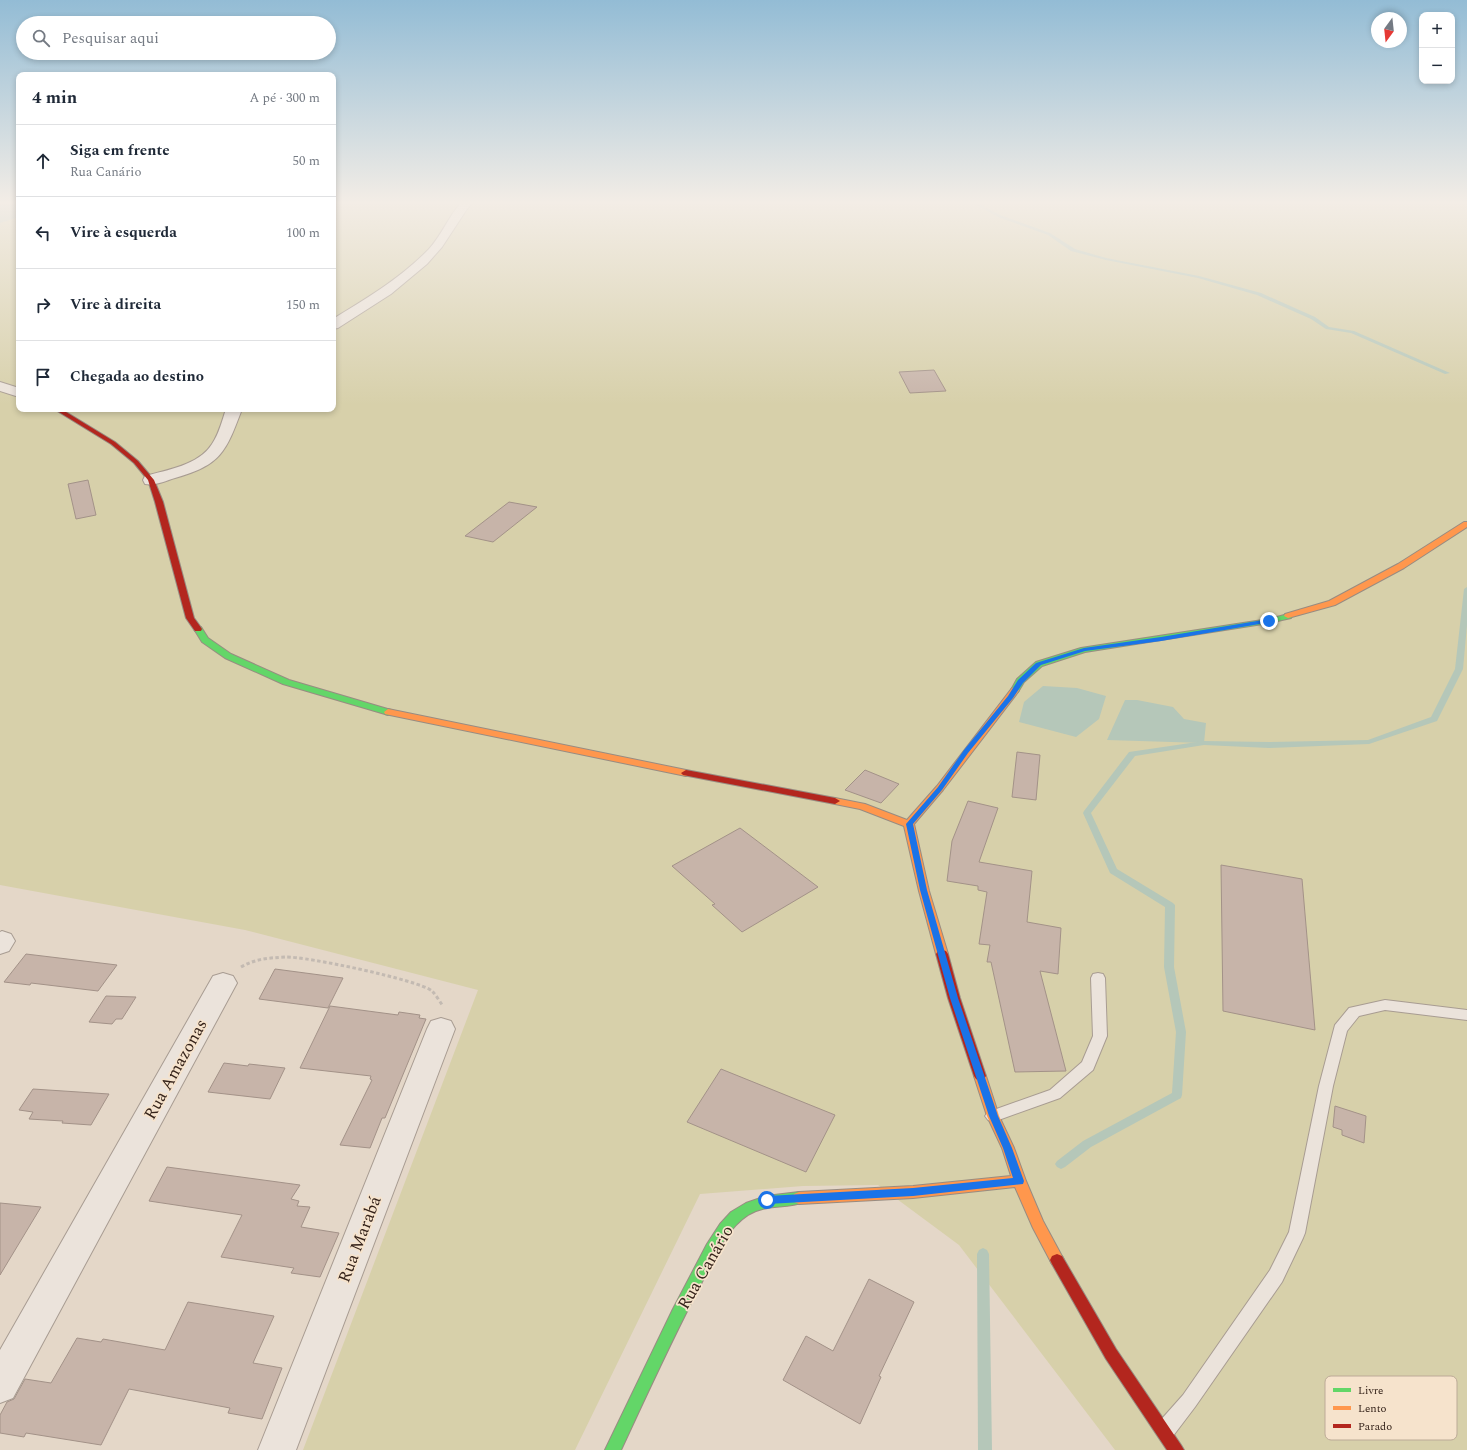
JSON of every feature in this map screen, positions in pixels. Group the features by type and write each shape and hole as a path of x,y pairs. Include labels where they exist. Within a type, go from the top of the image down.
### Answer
{"street":[{"path":"336,323 377,298 413,270"},
{"path":"0,386 16,392"},
{"path":"62,412 114,443 136,462 152,480 190,618 205,640 236,659 286,682 398,715 690,774 862,806 909,824"},
{"path":"152,480 195,466 208,458 217,449 233,412"},
{"path":"909,824 940,788 966,752 1010,697 1020,681 1039,664 1084,650 1269,621 1332,603 1401,566 1467,524"},
{"path":"909,824 924,890 954,998 994,1116 1008,1148 1019,1181 1038,1224 1073,1290 1111,1354 1163,1433 1176,1450"},
{"name":"Rua Amazonas","path":"0,1385 223,983"},
{"name":"Rua Marabá","path":"276,1450 441,1029"},
{"name":"Rua Canário","path":"613,1450 681,1306 718,1239 735,1217 749,1207 767,1200 913,1192 1019,1181"}],"lane":[{"path":"994,1116 1055,1094 1088,1066 1100,1036 1098,978"},
{"path":"1163,1433 1189,1401 1276,1276 1297,1234 1326,1086 1340,1029 1354,1012 1385,1005 1467,1015"}],"path":[{"path":"223,983 239,968 253,960 286,957 332,964 413,983 432,991 443,1004 441,1029"}],"shaded area":[{"path":"0,270 16,270 16,412 336,412 336,270 1467,270 1467,1450 1115,1450 959,1245 878,1185 803,1186 700,1194 575,1450 303,1450 478,990 245,930 0,885"},
{"path":"1043,686 1077,688 1106,696 1099,719 1076,737 1019,722 1024,702"},
{"path":"1125,700 1137,700 1173,707 1184,719 1206,723 1204,743 1107,740"}],"building":[{"path":"934,370 946,391 910,393 899,372"},
{"path":"88,480 96,515 76,519 68,484"},
{"path":"509,502 537,507 493,542 465,536"},
{"path":"1017,752 1040,755 1036,800 1012,797"},
{"path":"865,770 899,784 881,803 845,790"},
{"path":"968,801 998,808 979,862 1032,871 1027,922 1061,928 1058,974 1040,971 1066,1071 1015,1072 991,962 987,962 990,945 979,944 987,892 978,890 978,886 947,881 952,841"},
{"path":"740,828 818,887 742,932 712,905 715,904 672,866"},
{"path":"1221,865 1302,879 1315,1030 1223,1011"},
{"path":"26,954 117,965 98,991 31,983 30,985 4,982"},
{"path":"275,969 343,978 328,1008 259,999"},
{"path":"106,996 136,997 122,1019 116,1019 112,1024 89,1022"},
{"path":"330,1006 398,1015 399,1012 420,1015 419,1018 426,1019 385,1118 382,1118 370,1148 340,1145 372,1080 370,1079 371,1076 300,1068"},
{"path":"224,1063 285,1068 270,1099 208,1092"},
{"path":"721,1069 835,1115 806,1172 687,1122"},
{"path":"33,1089 109,1094 91,1125 62,1123 63,1121 29,1119 33,1112 19,1110"},
{"path":"1335,1106 1366,1116 1364,1143 1342,1135 1342,1130 1333,1127"},
{"path":"167,1167 300,1185 291,1199 299,1201 297,1206 310,1207 301,1227 339,1233 320,1277 291,1273 294,1268 221,1257 242,1215 149,1201"},
{"path":"0,1203 41,1207 0,1275"},
{"path":"869,1279 914,1302 879,1376 881,1377 860,1424 783,1380 806,1336 833,1351"},
{"path":"188,1302 274,1316 253,1363 282,1368 262,1419 228,1413 230,1408 129,1389 101,1445 26,1433 24,1437 0,1433 0,1415 7,1402 14,1399 25,1379 51,1383 77,1338 101,1342 103,1339 165,1350"}],"waterway":[{"path":"1161,270 1199,277 1259,294 1313,318 1328,328 1352,332 1447,373"},
{"path":"1061,1164 1087,1144 1177,1095 1181,1032 1169,967 1170,905 1113,871 1087,813 1132,754 1204,743 1269,745 1369,742 1434,719 1459,669 1467,589"},
{"path":"983,1254 985,1450"}],"traffic: fast":[{"path":"1015,690 1020,681 1039,664 1084,650 1269,621 1288,616"},
{"path":"198,629 205,640 228,656 286,682 388,712"},
{"path":"613,1450 678,1314 712,1249 725,1228 736,1216 758,1204 781,1199 799,1198"}],"traffic: slow":[{"path":"1288,616 1332,603 1401,566 1467,524"},
{"path":"942,954 924,891 909,824 940,788 1015,690"},
{"path":"388,712 686,773"},
{"path":"835,801 862,806 909,824"},
{"path":"980,1076 993,1116 1008,1148 1019,1181 1038,1224 1057,1260"},
{"path":"799,1198 913,1192 1019,1181"}],"traffic: jam":[{"path":"62,412 113,443 136,462 151,480 159,502 190,618 198,629"},
{"path":"686,773 835,801"},
{"path":"942,954 954,998 980,1076"},
{"path":"1057,1260 1111,1354 1176,1450"}],"route":[{"path":"767,1200 913,1192 1019,1181 1008,1148 994,1116 954,998 924,890 909,824 940,788 966,752 1010,697 1020,681 1039,664 1069,653 1084,650 1269,621"}]}
